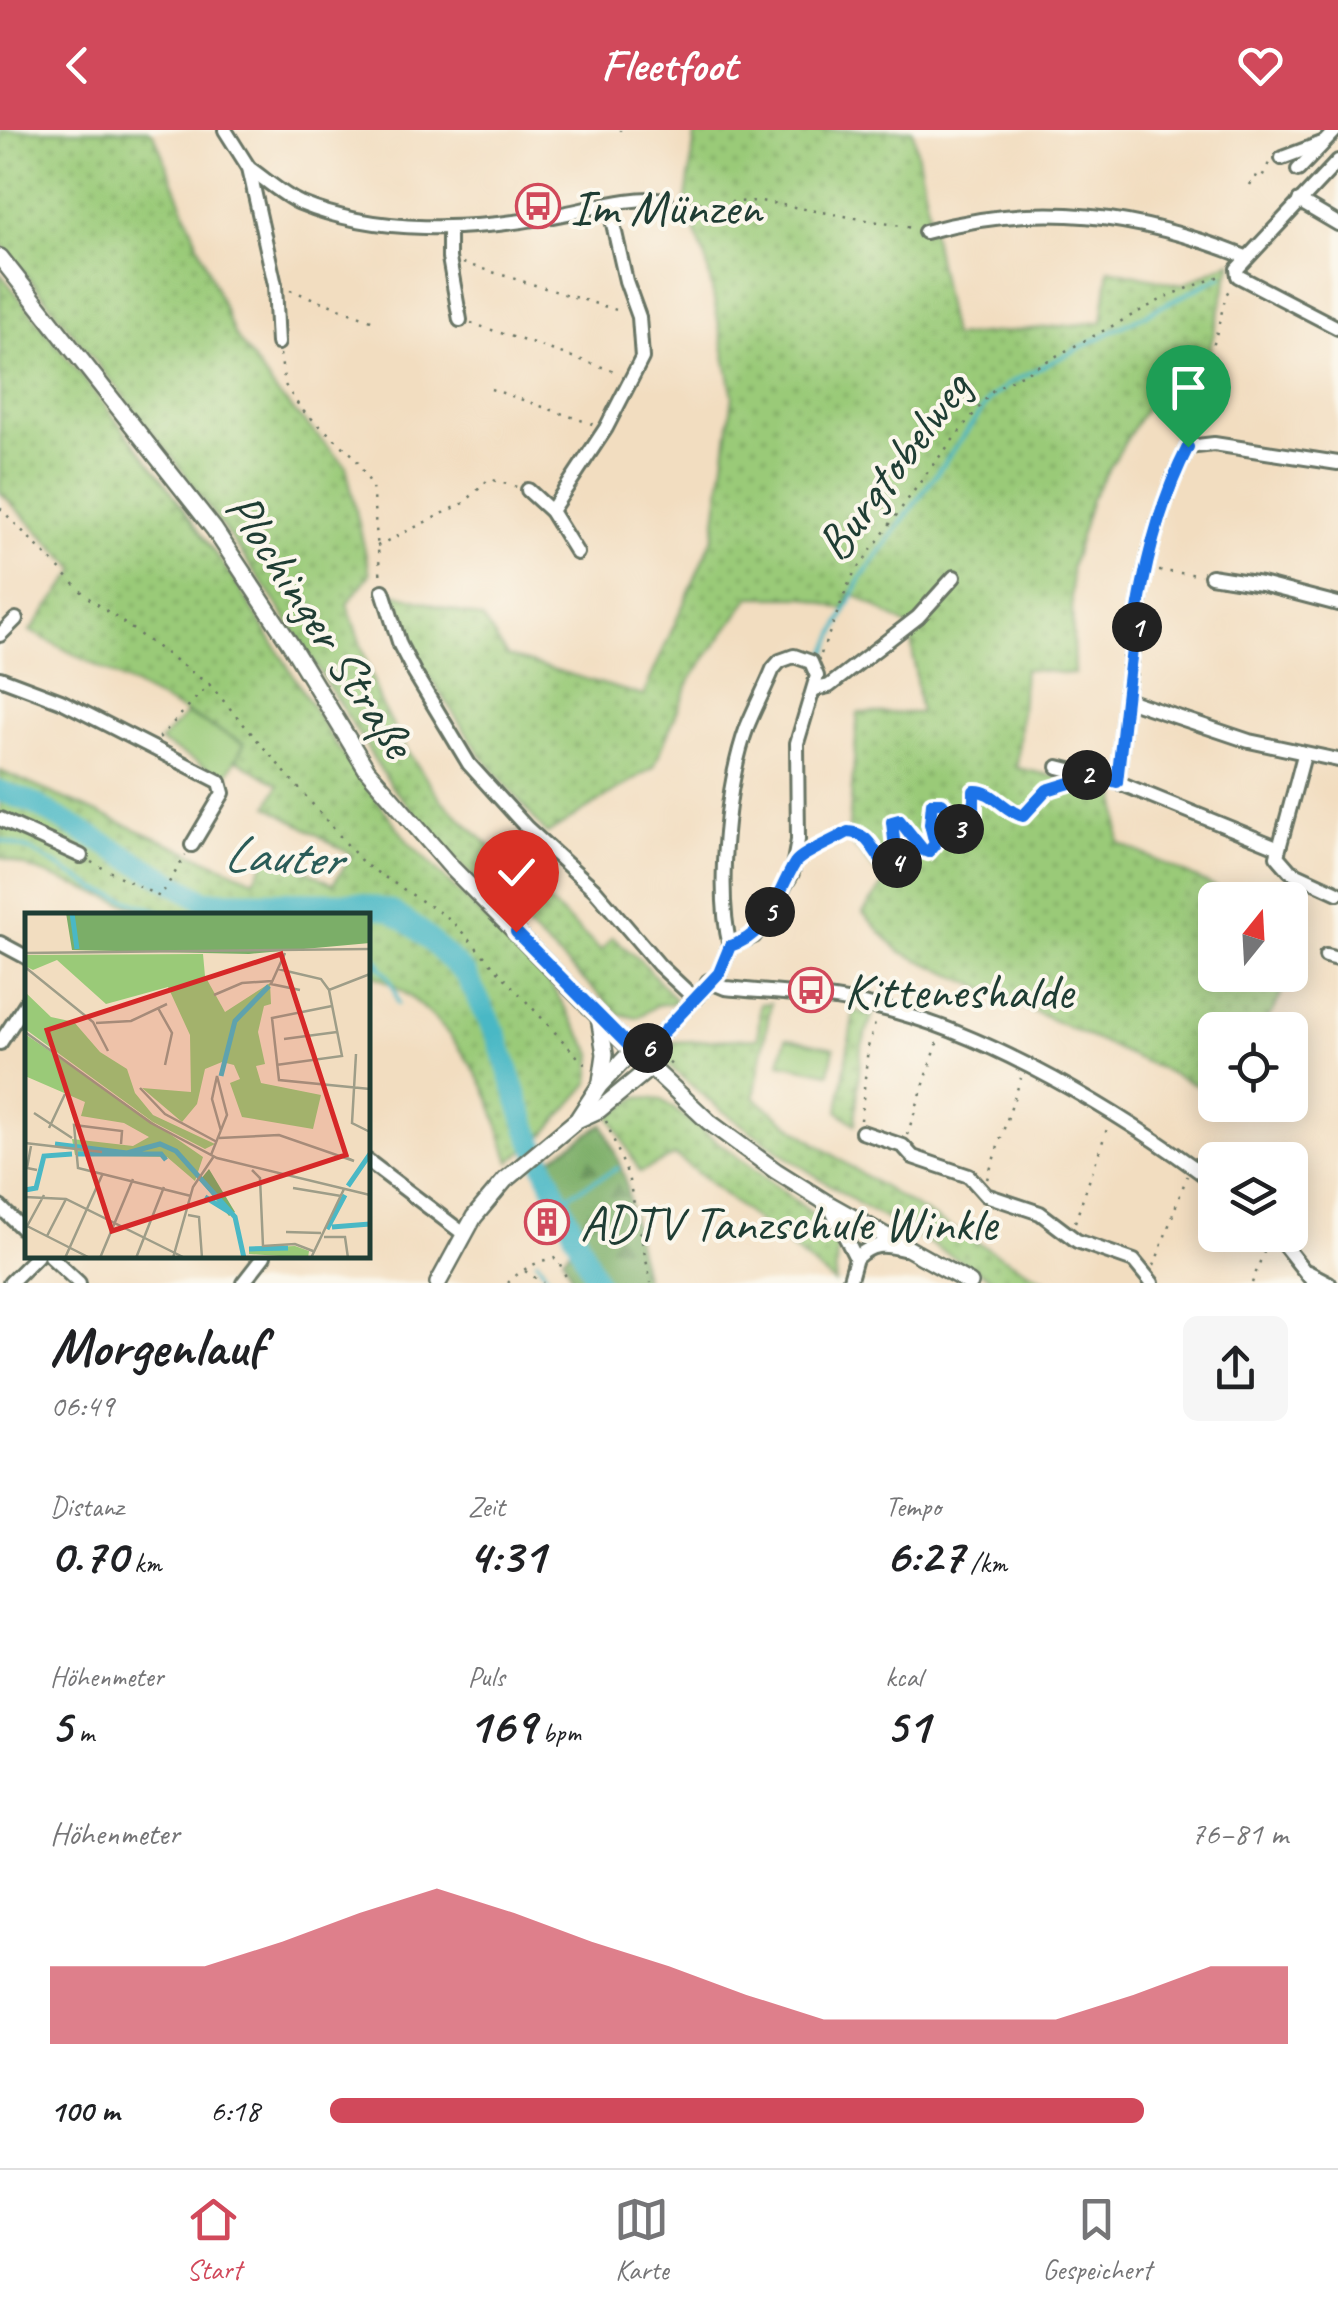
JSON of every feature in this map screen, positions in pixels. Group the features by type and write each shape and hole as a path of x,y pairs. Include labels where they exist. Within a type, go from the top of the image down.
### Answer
{"main road":[{"name":"Plochinger Straße","path":"0,257 214,529 380,788 452,868 709,1122 776,1171 970,1283"},
{"path":"577,1120 602,1080 606,1054 599,1017"},
{"path":"602,1080 641,1058"},
{"path":"438,1283 492,1193 577,1120 600,1110 641,1058"}],"street":[{"path":"225,130 248,168 274,285 278,343"},
{"path":"1298,170 1336,130"},
{"path":"1282,158 1325,142"},
{"path":"1338,161 1246,257 1237,273 1338,328"},
{"path":"248,168 299,202 370,222 448,227 528,221 644,197 666,200"},
{"path":"1298,201 1338,224"},
{"path":"552,510 606,428 642,358 638,317 609,206"},
{"path":"925,232 990,217 1088,214 1167,229 1246,257"},
{"path":"448,227 460,320"},
{"path":"1117,782 1148,570 1171,488 1188,447 1214,444 1338,463"},
{"path":"528,490 552,510 577,553"},
{"path":"1211,576 1338,604"},
{"path":"815,689 829,686 918,617 954,578"},
{"path":"384,591 414,674 469,764 527,828 594,889 659,965 693,997"},
{"path":"0,635 16,619"},
{"path":"641,1058 719,973 730,946 724,905 728,815 746,729 780,662 794,656 814,666 815,689 797,742 795,861 785,886 754,936 730,946"},
{"path":"0,678 61,702 224,787 192,846"},
{"path":"1127,700 1250,741 1338,760"},
{"path":"1304,755 1277,847 1282,865 1338,892"},
{"path":"1058,767 1117,782 1277,847"},
{"path":"0,819 80,856"},
{"path":"0,943 25,956"},
{"path":"708,981 725,988 836,999 880,1008 943,1029 1025,1066 1111,1114 1198,1170"},
{"path":"0,1042 25,1004"},
{"path":"862,1132 903,1146 913,1157 969,1176 986,1195 1040,1213 1078,1241 1134,1261 1148,1278"},
{"path":"370,1163 464,1234"},
{"path":"828,1203 856,1258"},
{"path":"0,1206 25,1231"},
{"path":"849,1283 856,1258 866,1249 881,1244 914,1252"},
{"path":"1289,1252 1310,1277 1329,1283"},
{"path":"10,1283 35,1258"},
{"path":"52,1258 79,1283"},
{"path":"242,1283 262,1258"}],"path":[{"path":"666,200 706,204 760,201 881,220 925,232"},
{"path":"449,258 638,317"},
{"path":"1188,447 1226,294 1237,273"},
{"name":"Burgtobelweg","path":"814,666 851,578 993,390 1168,296 1237,273"},
{"path":"274,285 374,321"},
{"path":"460,320 634,377"},
{"path":"278,343 285,385 301,410 365,470 376,503 384,591"},
{"path":"491,389 606,428"},
{"path":"377,546 464,503 489,479 528,490"},
{"path":"0,508 86,596 208,684 364,864 450,918 602,1080"},
{"path":"1148,570 1211,576"},
{"path":"152,747 208,684"},
{"path":"795,861 848,832 856,832 864,834 886,866 893,869 897,865 891,827 895,819 928,852 935,844 930,824 932,803 942,803 962,831 969,829 974,820 974,791 984,791 1012,813 1023,816 1047,790 1080,781 1087,774"},
{"path":"80,856 154,896 162,895 180,866"},
{"path":"862,1132 868,1048 880,1008"},
{"path":"903,1146 943,1029"},
{"path":"978,1188 986,1180 1025,1066"},
{"path":"1063,1230 1077,1221 1111,1114"},
{"path":"604,1116 628,1176 650,1283"},
{"path":"1148,1278 1191,1165"},
{"path":"1252,1283 1261,1252"},
{"path":"508,1283 546,1258 558,1258 569,1283"},
{"path":"525,1270 543,1283"}],"green space":[{"path":"0,130 147,130 154,134 234,334 276,392 346,466 370,574 347,604 380,702 406,749 441,800 601,951 612,937 641,961 677,1002 657,1005 637,1018 620,1014 461,865 391,786 272,596 176,462 0,242"},
{"path":"696,130 913,130 952,337 1102,322 1109,269 1182,285 1232,261 1204,372 1168,370 1091,499 1071,568 1074,674 1024,669 1017,768 1117,790 1119,843 1204,882 1198,882 1198,992 1282,992 1272,1012 1198,1012 1198,1086 899,951 863,913 885,883 848,838 858,713 920,713 910,628 851,592 844,610 805,597 750,597 690,680 654,767 547,834 481,755 411,649 394,593 483,619 507,656 643,696 714,535 733,396 706,259 685,206"},
{"path":"0,273 159,474 240,589 336,745 409,843 551,985 593,1054 590,1082 546,1133 510,1162 488,1096 462,1052 420,1005 370,974 370,913 150,913 0,857 0,771 254,880 271,851 333,884 352,855 268,806 279,785 237,760 244,743 30,631 77,570 0,492"},
{"path":"186,714 244,744 226,777 160,742"},
{"path":"771,1003 754,1097 860,1173 1049,1283 1000,1283 864,1207 716,1106 663,1061 674,1042 758,1038 760,1004"},
{"path":"854,1011 873,1014 861,1048 855,1124 838,1111"},
{"path":"786,1038 834,1048 829,1073 780,1063"},
{"path":"638,1097 662,1100 838,1233 835,1283 675,1155 640,1172 610,1116"},
{"path":"603,1124 624,1175 645,1283 574,1283 563,1257 574,1246 538,1167"}],"waterway":[{"path":"823,660 860,580 990,399 1010,383 1222,276"},
{"name":"Lauter","path":"0,791 31,802 205,901 356,903 391,911 419,930 466,975 497,1036 529,1133 597,1283"},
{"path":"0,840 30,850 99,890 164,913"},
{"path":"316,902 329,913"},
{"path":"370,951 381,965"},
{"path":"370,962 389,977 398,1004"},
{"path":"560,1200 618,1168"},
{"path":"537,1260 552,1283"}],"place":[{"name":"Im Münzen","path":"538,206"},
{"name":"Kitteneshalde","path":"811,990"},
{"name":"ADTV Tanzschule Winkle","path":"547,1222"}],"route":[{"path":"516,932 640,1057 719,973 730,946 754,936 785,886 795,861 848,832 856,832 864,834 886,866 893,869 897,865 892,822 899,820 928,852 935,844 930,824 932,803 942,803 962,831 969,829 974,820 973,796 980,789 1012,813 1023,816 1047,790 1080,781 1087,774 1117,782 1148,570 1171,488 1188,447"}]}
